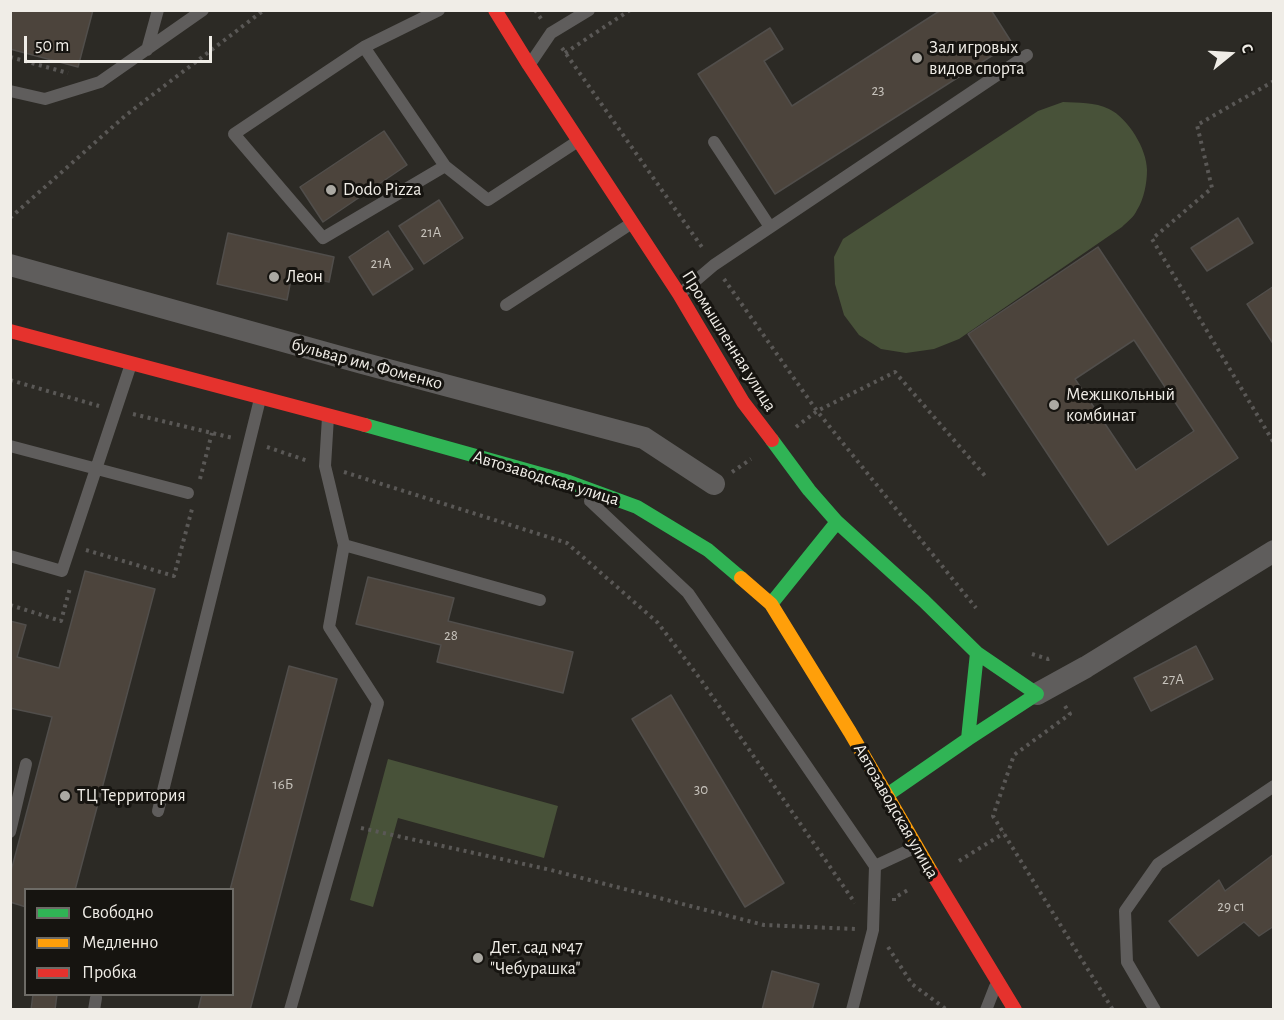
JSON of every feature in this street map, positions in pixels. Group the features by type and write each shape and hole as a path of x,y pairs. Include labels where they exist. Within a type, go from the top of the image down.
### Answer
{"street":[{"name":"Промышленная улица","path":"495,10 679,294 743,402 809,490 837,522 977,653 1045,690"},
{"name":"бульвар им. Фоменко","path":"10,265 362,363 644,438 714,484"},
{"name":"Автозаводская улица","path":"10,331 329,415 569,482 637,507 708,550 771,604 1015,1010"},
{"path":"771,604 837,522"},
{"path":"887,795 968,739 1045,690 1274,551"},
{"path":"968,739 977,653"}],"lane":[{"path":"147,50 158,10"},
{"path":"10,91 45,99 100,82 203,10"},
{"path":"439,10 364,47 234,134 323,238 445,166"},
{"path":"529,65 551,33 589,10"},
{"path":"364,47 445,166 488,200 579,140"},
{"path":"679,294 714,265 1027,55"},
{"path":"714,142 770,227"},
{"path":"506,305 633,222"},
{"path":"10,556 62,571 131,364"},
{"path":"158,811 261,398"},
{"path":"290,1010 378,703 329,627 344,545 325,466 329,415"},
{"path":"10,446 193,493"},
{"path":"569,482 688,593 875,866 873,930 852,1010"},
{"path":"344,545 540,600"},
{"path":"10,832 26,764"},
{"path":"1155,1010 1127,962 1125,911 1158,864 1274,786"},
{"path":"875,866 916,847"},
{"path":"986,1010 998,980"}],"path":[{"path":"10,218 126,115 264,10"},
{"path":"535,10 817,411 982,616"},
{"path":"565,53 630,10"},
{"path":"10,57 100,82"},
{"path":"1274,81 1197,125 1212,188 1152,240 1274,443"},
{"path":"714,484 775,443 817,411 895,372 986,477"},
{"path":"10,380 115,410 249,442 567,543 658,623 701,680 912,984 947,1010"},
{"path":"80,549 174,576 193,493 212,433"},
{"path":"10,605 61,621 72,579"},
{"path":"1028,652 1048,659 1059,653"},
{"path":"1048,659 1045,690 1070,714 1014,755 993,816 1113,1010"},
{"path":"358,828 551,870 764,925 873,930"}],"green space":[{"path":"1063,102 1092,104 1109,109 1123,119 1135,135 1144,153 1147,175 1145,191 1136,213 1122,227 959,339 934,349 906,353 881,349 859,335 844,315 835,284 834,257 843,239 1038,111"},
{"path":"388,759 558,806 544,858 398,818 373,907 350,900"}],"building":[{"path":"10,10 93,10 78,67 10,49"},
{"path":"941,10 991,10 1012,43 775,194 698,74 770,28 783,49 764,61 792,106"},
{"path":"384,131 407,165 323,222 300,187"},
{"path":"439,200 463,238 424,264 399,226"},
{"path":"1238,218 1253,243 1207,271 1191,248"},
{"path":"388,231 413,269 373,295 349,257"},
{"path":"228,233 334,257 329,282 292,274 287,300 217,284"},
{"name":"Межшкольный комбинат","path":"1098,247 1238,458 1108,545 968,334","holes":["1134,340 1194,431 1136,470 1075,379"]},
{"path":"1274,286 1274,345 1247,304"},
{"name":"ТЦ Территория","path":"85,571 155,589 76,888 24,888 24,906 10,902 10,875 52,717 10,708 10,621 26,625 17,657 59,668"},
{"path":"368,577 454,598 448,621 573,652 563,693 437,662 441,645 356,624"},
{"path":"1196,646 1213,679 1151,711 1134,678"},
{"path":"289,666 337,679 250,1010 198,1010 202,996 234,996 234,888 231,888"},
{"path":"671,695 784,883 745,907 632,719"},
{"path":"1274,854 1274,926 1259,936 1244,922 1198,956 1169,921 1219,880 1225,891"},
{"path":"772,971 819,984 812,1010 762,1010"},
{"path":"33,996 57,996 55,1010 31,1010"}],"traffic: fast":[{"path":"365,425 569,482 637,507 708,550 741,578"},
{"path":"772,440 809,490 837,522 977,653 1037,694 968,739"},
{"path":"771,604 837,522"},
{"path":"887,795 968,739 977,653"}],"traffic: slow":[{"path":"741,578 771,604 850,732 932,873"}],"traffic: jam":[{"path":"495,10 679,294 743,402 772,440"},
{"path":"10,331 365,425"},
{"path":"932,873 1015,1010"}],"place":[{"name":"Зал игровых видов спорта","path":"917,58"},
{"name":"Dodo Pizza","path":"331,190"},
{"name":"Леон","path":"274,277"},
{"name":"Межшкольный комбинат","path":"1054,405"},
{"name":"ТЦ Территория","path":"65,796"},
{"name":"Дет. сад №47 \"Чебурашка\"","path":"478,958"}]}
